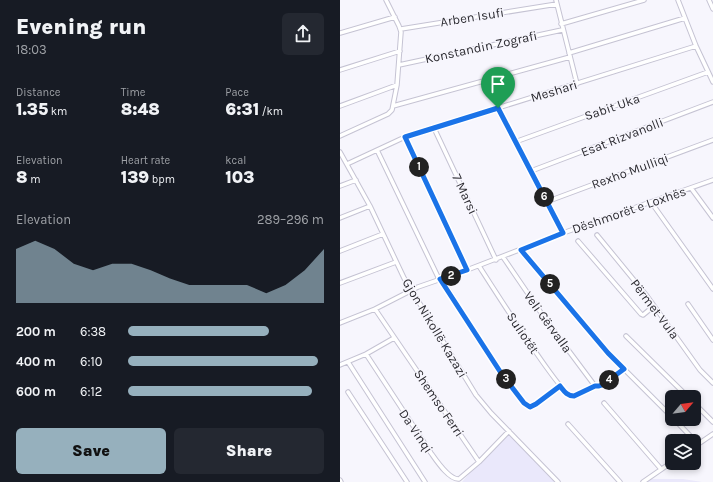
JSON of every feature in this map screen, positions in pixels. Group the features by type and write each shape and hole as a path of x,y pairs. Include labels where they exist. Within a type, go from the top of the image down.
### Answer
{"street":[{"path":"340,136 390,113 393,106 397,85 401,29 386,0"},
{"path":"561,24 644,0"},
{"path":"678,0 696,46 713,82"},
{"path":"709,0 713,9"},
{"name":"Arben Isufi","path":"401,29 556,2 577,84"},
{"path":"340,33 395,17"},
{"path":"568,53 685,18"},
{"name":"Konstandin Zografi","path":"399,65 562,30"},
{"name":"Meshari","path":"347,164 405,137 696,46"},
{"path":"340,70 400,51"},
{"path":"393,106 570,57"},
{"name":"Sabit Uka","path":"516,142 708,72"},
{"path":"340,106 397,85"},
{"name":"Esat Rizvanolli","path":"531,171 713,102"},
{"path":"498,108 563,233"},
{"name":"7 Marsi","path":"434,128 496,260"},
{"path":"405,137 467,270"},
{"name":"Rexho Mulliqi","path":"546,202 713,140"},
{"path":"377,150 437,275 501,373 527,406 533,406 560,386"},
{"name":"Gjon Nikollë Kazazi","path":"340,152 370,206 411,290 476,395 558,482"},
{"path":"340,186 356,180"},
{"name":"Dëshmorët e Loxhës","path":"340,323 375,309 411,290 496,260 563,233 713,180"},
{"path":"691,188 713,218"},
{"path":"651,202 713,289"},
{"path":"340,218 370,206"},
{"path":"340,251 383,234"},
{"name":"Përmet Vula","path":"597,235 654,306 700,370 713,384"},
{"path":"578,241 641,314 643,315 654,306"},
{"path":"521,250 608,353 665,410"},
{"name":"Veli Gërvalla","path":"503,257 548,323 595,386"},
{"path":"340,283 396,262"},
{"name":"Suliotët","path":"478,266 567,394 571,396 595,386"},
{"path":"688,304 713,340"},
{"name":"Shemso Ferri","path":"375,309 479,462"},
{"path":"626,336 681,390"},
{"path":"340,365 366,354 394,338"},
{"name":"Da Vinqi","path":"366,354 431,453 442,467 456,479 459,479 479,462"},
{"path":"348,362 425,482"},
{"path":"595,386 602,385 624,369"},
{"path":"348,392 407,482"},
{"path":"604,403 662,469"},
{"path":"701,410 713,422"},
{"path":"568,424 620,482"},
{"path":"681,426 688,434"},
{"path":"479,462 509,430"},
{"path":"701,442 713,434"},
{"path":"642,482 665,467"}],"shaded area":[{"path":"509,431 558,482 462,482"},
{"path":"650,479 683,479 702,482 645,482"}],"route":[{"path":"498,108 563,233 521,250 608,353 624,369 602,385 595,386 574,396 567,394 560,386 530,407 524,403 501,373 440,279 467,270 405,137 498,108"}]}
